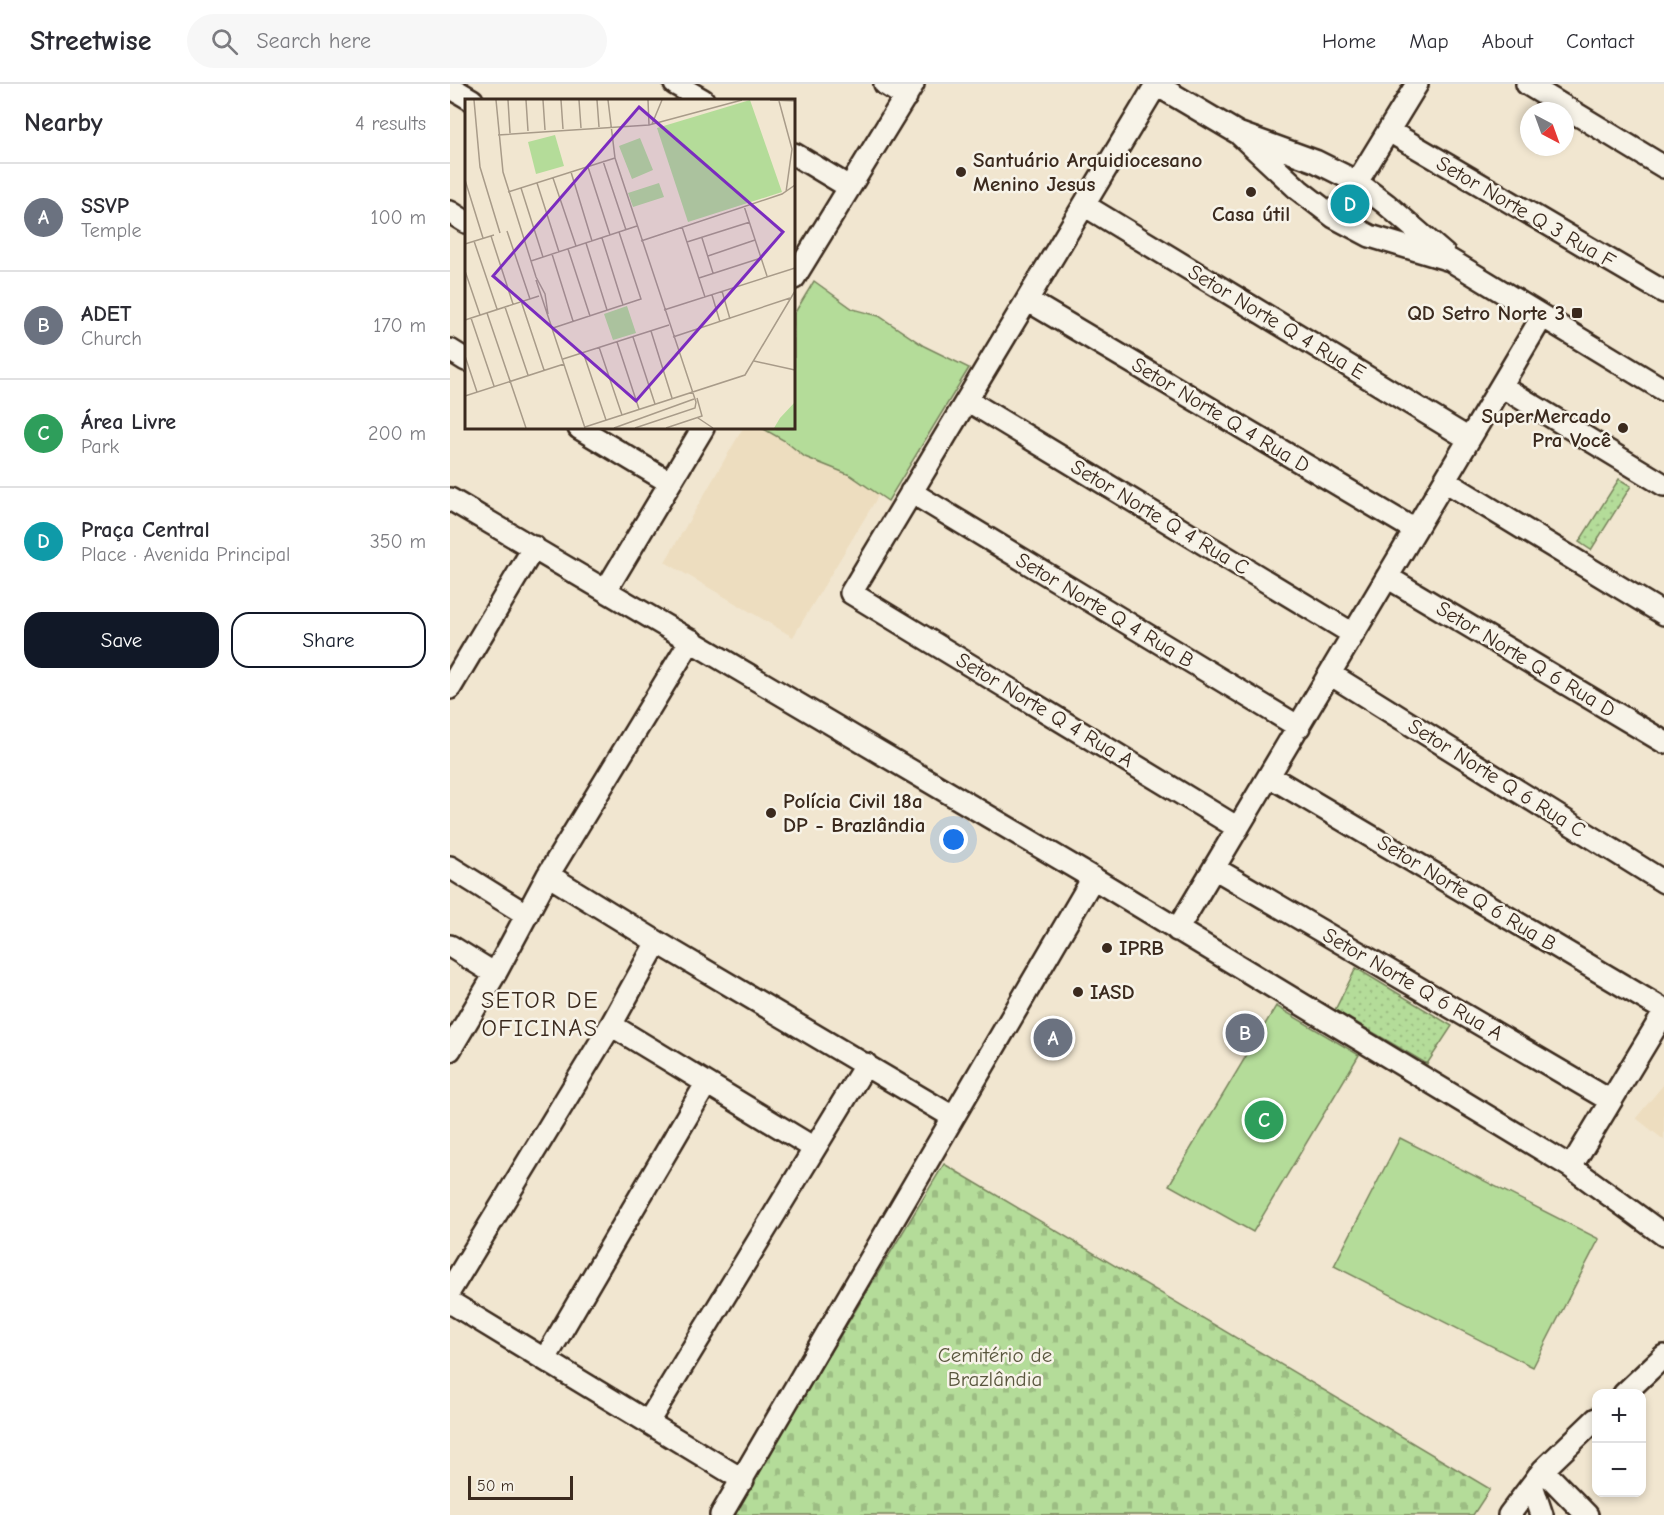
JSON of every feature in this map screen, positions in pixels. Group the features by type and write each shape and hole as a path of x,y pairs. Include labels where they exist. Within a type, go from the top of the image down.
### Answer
{"street":[{"path":"675,84 701,99"},
{"path":"795,276 910,90 885,84"},
{"path":"911,492 1156,84 1238,134 1299,190 1334,217 1370,236 1450,260"},
{"path":"1357,182 1417,84"},
{"path":"1527,84 1664,167"},
{"path":"450,87 470,99"},
{"name":"Setor Norte Q 3 Rua F","path":"1389,131 1664,292"},
{"path":"1238,134 1315,161 1357,182 1450,260 1664,390"},
{"path":"795,155 849,187"},
{"path":"1299,190 1296,179 1298,172 1315,161"},
{"path":"1370,236 1383,230 1387,224 1390,217 1386,204"},
{"name":"Setor Norte Q 4 Rua E","path":"1084,205 1469,439"},
{"path":"450,212 465,221"},
{"name":"Setor Norte Q 4 Rua D","path":"1027,300 1415,530"},
{"path":"1178,930 1542,317"},
{"path":"450,350 465,359"},
{"path":"1501,386 1664,485"},
{"name":"Setor Norte Q 4 Rua C","path":"967,400 1353,634"},
{"path":"581,429 669,482"},
{"path":"606,590 702,429"},
{"path":"1444,481 1664,614"},
{"name":"Setor Norte Q 4 Rua A","path":"911,492 851,592 1238,828"},
{"name":"Setor Norte Q 4 Rua B","path":"911,492 1299,727"},
{"path":"450,498 1093,878 1571,1167 1664,1235"},
{"path":"450,688 534,548"},
{"name":"Setor Norte Q 6 Rua D","path":"1387,577 1664,742"},
{"path":"450,1050 495,974 548,875 691,640"},
{"name":"Setor Norte Q 6 Rua C","path":"1330,674 1664,882"},
{"name":"Setor Norte Q 6 Rua B","path":"1269,776 1664,1011"},
{"path":"450,867 527,915"},
{"name":"Setor Norte Q 6 Rua A","path":"1214,868 1611,1101"},
{"path":"548,875 953,1117"},
{"path":"721,1515 1093,878"},
{"path":"450,1290 611,1025 657,942"},
{"path":"450,946 495,974"},
{"path":"1571,1167 1664,1011"},
{"path":"611,1025 814,1148"},
{"path":"648,1422 866,1064"},
{"path":"545,1359 706,1084"},
{"path":"450,1302 743,1480"},
{"path":"1629,1389 1664,1356"},
{"path":"1509,1515 1543,1470 1592,1423"},
{"path":"1542,1515 1532,1485 1543,1470"},
{"path":"1543,1470 1587,1515"}],"shaded area":[{"path":"742,429 771,429 880,493 793,637 665,562"},
{"path":"1664,1084 1664,1140 1636,1118"}],"green space":[{"path":"814,281 853,309 879,316 924,346 969,368 888,501 850,475 805,457 785,441 764,429 795,429 795,312"},
{"path":"1619,479 1631,486 1591,550 1579,542"},
{"path":"1356,968 1452,1026 1427,1064 1335,1010"},
{"path":"1276,1006 1359,1055 1253,1232 1169,1185"},
{"path":"1400,1138 1599,1239 1533,1367 1334,1266"},
{"name":"Cemitério de Brazlândia","path":"944,1164 1490,1489 1473,1515 732,1515"}],"place":[{"name":"Santuário Arquidiocesano Menino Jesus","path":"961,172"},
{"name":"Casa útil","path":"1251,192"},
{"name":"Praça Central","path":"1350,204"},
{"name":"QD Setro Norte 3","path":"1577,313"},
{"name":"SuperMercado Pra Você","path":"1623,428"},
{"name":"Polícia Civil 18a DP - Brazlândia","path":"771,813"},
{"name":"IPRB","path":"1107,948"},
{"name":"IASD","path":"1078,992"},
{"name":"ADET","path":"1245,1033"},
{"name":"SSVP","path":"1053,1038"},
{"name":"Área Livre","path":"1264,1120"}],"district":[{"name":"SETOR DE OFICINAS","path":"540,1014"}]}
